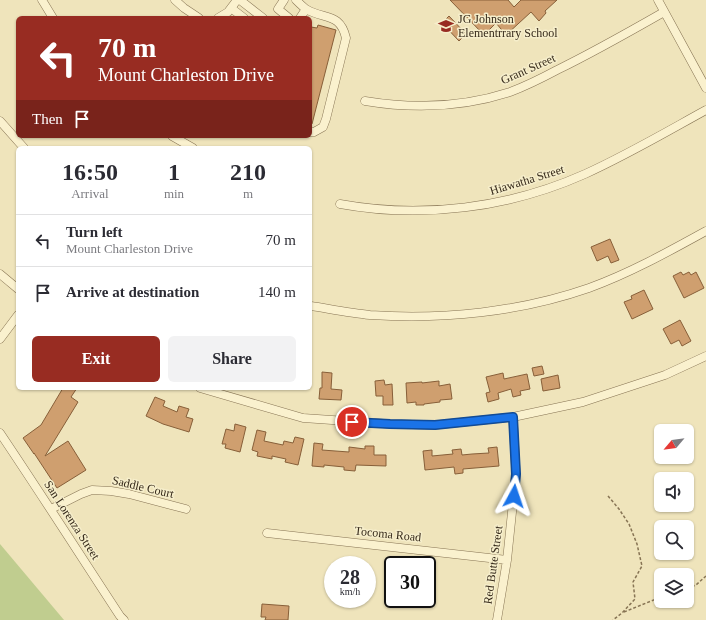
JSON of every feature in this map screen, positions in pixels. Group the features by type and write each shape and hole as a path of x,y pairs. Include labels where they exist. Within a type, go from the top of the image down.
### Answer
{"street":[{"path":"42,0 52,16"},
{"path":"175,0 195,16"},
{"path":"221,16 228,12 237,0"},
{"path":"240,0 260,16"},
{"path":"284,0 278,9 287,16"},
{"path":"296,0 306,9 338,21 344,28 346,38 326,119 322,127 312,132"},
{"path":"658,0 706,88"},
{"path":"231,8 241,16"},
{"path":"301,16 306,9"},
{"name":"Grant Street","path":"365,101 417,106 442,105 469,101 509,92 582,58 664,12"},
{"name":"Hiawatha Street","path":"340,204 398,211 439,210 481,205 512,199 557,185 585,174 706,110"},
{"path":"0,121 22,146"},
{"path":"176,138 190,146"},
{"path":"312,306 370,314 422,316 476,313 504,309 550,299 588,288 629,272 706,231"},
{"path":"0,274 16,287"},
{"path":"0,339 16,318"},
{"path":"207,390 304,418 390,424 435,425 513,417 583,402 665,375 706,356"},
{"name":"Red Butte Street","path":"497,620 507,560 516,474 513,417"},
{"name":"San Lorenza Street","path":"0,433 51,509 80,556 124,620"},
{"name":"Saddle Court","path":"51,509 92,490 130,494 186,509"},
{"name":"Tocoma Road","path":"267,533 507,560"}],"path":[{"path":"608,496 629,524 637,544 642,566 633,582 635,599 613,620"},
{"path":"694,586 706,576"},
{"path":"622,613 654,600"}],"green space":[{"path":"0,544 64,620 0,620"}],"building":[{"path":"450,0 508,0 514,7 521,0 557,0 545,11 546,13 539,21 531,12 506,35 496,23 484,35"},
{"path":"449,16 466,34 459,41 442,23"},
{"path":"318,25 336,30 312,124 312,27 317,28"},
{"path":"610,239 619,260 611,263 608,256 597,261 591,247"},
{"path":"681,272 683,275 689,272 691,275 696,272 704,288 684,298 673,276"},
{"path":"644,290 653,309 632,319 624,302 632,299 631,296"},
{"path":"680,320 691,341 682,346 679,340 671,344 663,329"},
{"path":"542,366 544,374 534,376 532,368"},
{"path":"322,372 332,373 331,389 342,390 341,400 319,399 320,388 322,388"},
{"path":"503,373 504,379 527,374 530,389 520,391 521,395 513,397 511,389 498,393 499,399 488,402 486,393 490,392 486,377"},
{"path":"558,375 560,388 543,391 541,379"},
{"path":"384,380 385,385 392,384 393,405 383,405 383,396 376,396 375,381"},
{"path":"439,381 439,386 450,384 452,399 440,400 440,402 424,405 416,405 416,402 407,403 406,383"},
{"path":"62,390 76,390 71,397 78,402 45,456 68,441 86,470 57,488 23,438 41,425"},
{"path":"155,397 165,401 163,406 177,412 179,406 189,409 186,417 193,419 189,432 163,424 146,416"},
{"path":"235,424 246,427 240,452 225,448 226,444 222,444 226,429 234,431"},
{"path":"257,430 266,432 264,441 283,445 284,441 293,443 295,437 304,439 298,465 285,462 286,459 272,456 272,459 257,456 258,452 252,450"},
{"path":"314,443 323,444 322,450 349,452 349,447 365,449 365,446 374,446 374,455 386,455 386,466 356,465 355,471 344,470 344,467 324,465 324,467 312,466"},
{"path":"497,447 499,466 463,469 463,473 455,474 454,467 425,470 423,451 432,450 432,456 453,454 452,450 461,449 462,455 489,453 488,448"},
{"path":"262,604 289,606 288,620 265,620 266,617 261,617"}],"place":[{"name":"JG Johnson Elementrrary School","path":"446,26"}],"route":[{"path":"352,422 435,425 513,417 516,474 514,496"}]}
